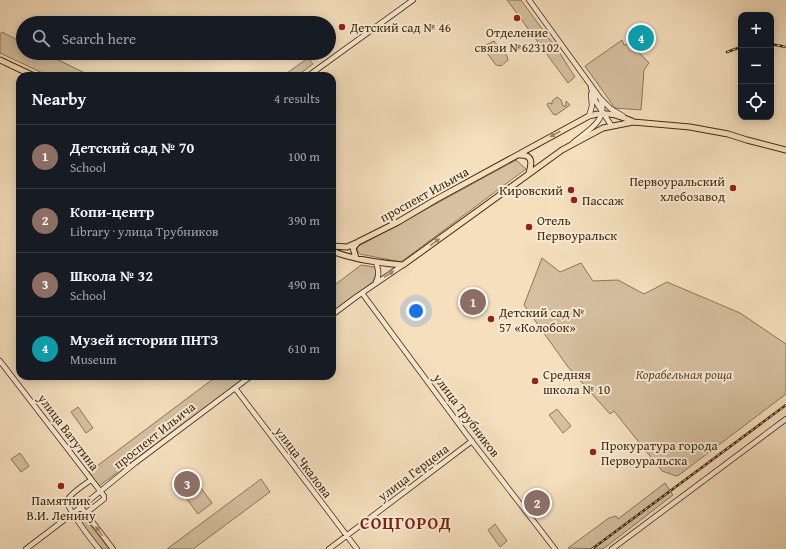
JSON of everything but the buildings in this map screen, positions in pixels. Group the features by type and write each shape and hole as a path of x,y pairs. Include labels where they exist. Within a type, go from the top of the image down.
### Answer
{"main road":[{"path":"0,60 26,72"},
{"name":"проспект Ильича","path":"336,246 347,247 398,222 589,116 603,113 615,114 633,122"},
{"path":"336,252 376,262 403,265 566,148 611,125 633,122 690,127 728,134 786,150"},
{"path":"517,155 528,156 531,160 532,166 528,174"},
{"path":"356,258 353,248 358,242"}],"street":[{"path":"336,56 413,0"},
{"path":"529,0 600,98 611,109 633,122"},
{"path":"314,72 330,60"},
{"path":"589,82 596,102 611,125"},
{"path":"589,116 592,106 591,89"},
{"path":"566,148 598,123 603,113 600,98"},
{"path":"375,284 378,278 379,270 376,262"},
{"path":"336,312 403,265"},
{"name":"улица Трубников","path":"362,293 472,442 555,549"},
{"name":"улица Ватутина","path":"0,361 100,491"},
{"name":"проспект Ильича","path":"26,549 246,380"},
{"name":"улица Чкалова","path":"235,388 357,549"},
{"path":"612,549 786,419"},
{"name":"улица Герцена","path":"329,549 472,442"},
{"path":"91,480 67,500 68,507 99,549"},
{"path":"73,513 86,513 104,499 105,498 100,491"},
{"path":"81,507 113,549"}],"green space":[{"path":"507,0 521,0 559,52 575,77 568,83"},
{"path":"2,32 16,39 16,60 58,60 83,72 40,72 0,53 0,35"},
{"path":"622,40 624,45 631,44 649,63 644,70 641,110 615,108 585,66"},
{"path":"494,41 507,56 508,60 501,66 496,65 484,49 486,45"},
{"path":"305,60 310,60 313,64 302,72 289,72"},
{"path":"557,97 561,100 563,106 566,106 566,101 570,105 556,115 553,114 547,105 548,103 552,104 552,101"},
{"path":"516,160 526,169 401,262 360,254 358,252 357,247"},
{"name":"Корабельная роща","path":"542,258 560,272 581,263 593,281 618,280 644,294 667,282 740,313 786,344 786,394 679,475 676,476 662,471 614,411 610,414 568,367 524,305"},
{"path":"361,265 374,267 377,271 373,282 336,310 336,284"},
{"path":"212,380 243,380 99,486 89,472"},
{"path":"78,407 93,428 86,433 71,412"},
{"path":"557,409 571,426 563,433 549,415"},
{"path":"20,453 29,466 21,472 11,459"},
{"path":"261,479 270,492 193,549 167,549"},
{"path":"195,480 212,503 198,514 180,490"},
{"path":"665,483 673,495 603,549 568,548 609,518 616,516 618,519"},
{"path":"86,519 109,549 101,549 81,522"},
{"path":"495,524 507,541 500,547 488,530"}],"railway":[{"path":"774,45 786,47"},
{"path":"727,52 738,48"},
{"path":"592,549 786,405"}],"place":[{"name":"Отделение связи №623102","path":"517,18"},
{"name":"Детский сад № 46","path":"342,27"},
{"name":"Музей истории ПНТЗ","path":"641,38"},
{"name":"Первоуральский хлебозавод","path":"733,188"},
{"name":"Кировский","path":"571,190"},
{"name":"Пассаж","path":"574,200"},
{"name":"Отель Первоуральск","path":"529,227"},
{"name":"Детский сад № 70","path":"473,302"},
{"name":"Детский сад № 57 «Колобок»","path":"491,319"},
{"name":"Средняя школа № 10","path":"535,381"},
{"name":"Прокуратура города Первоуральска","path":"593,452"},
{"name":"Школа № 32","path":"187,484"},
{"name":"Памятник В.И. Ленину","path":"61,486"},
{"name":"Копи-центр","path":"537,503"}],"district":[{"name":"СОЦГОРОД","path":"406,523"}]}
